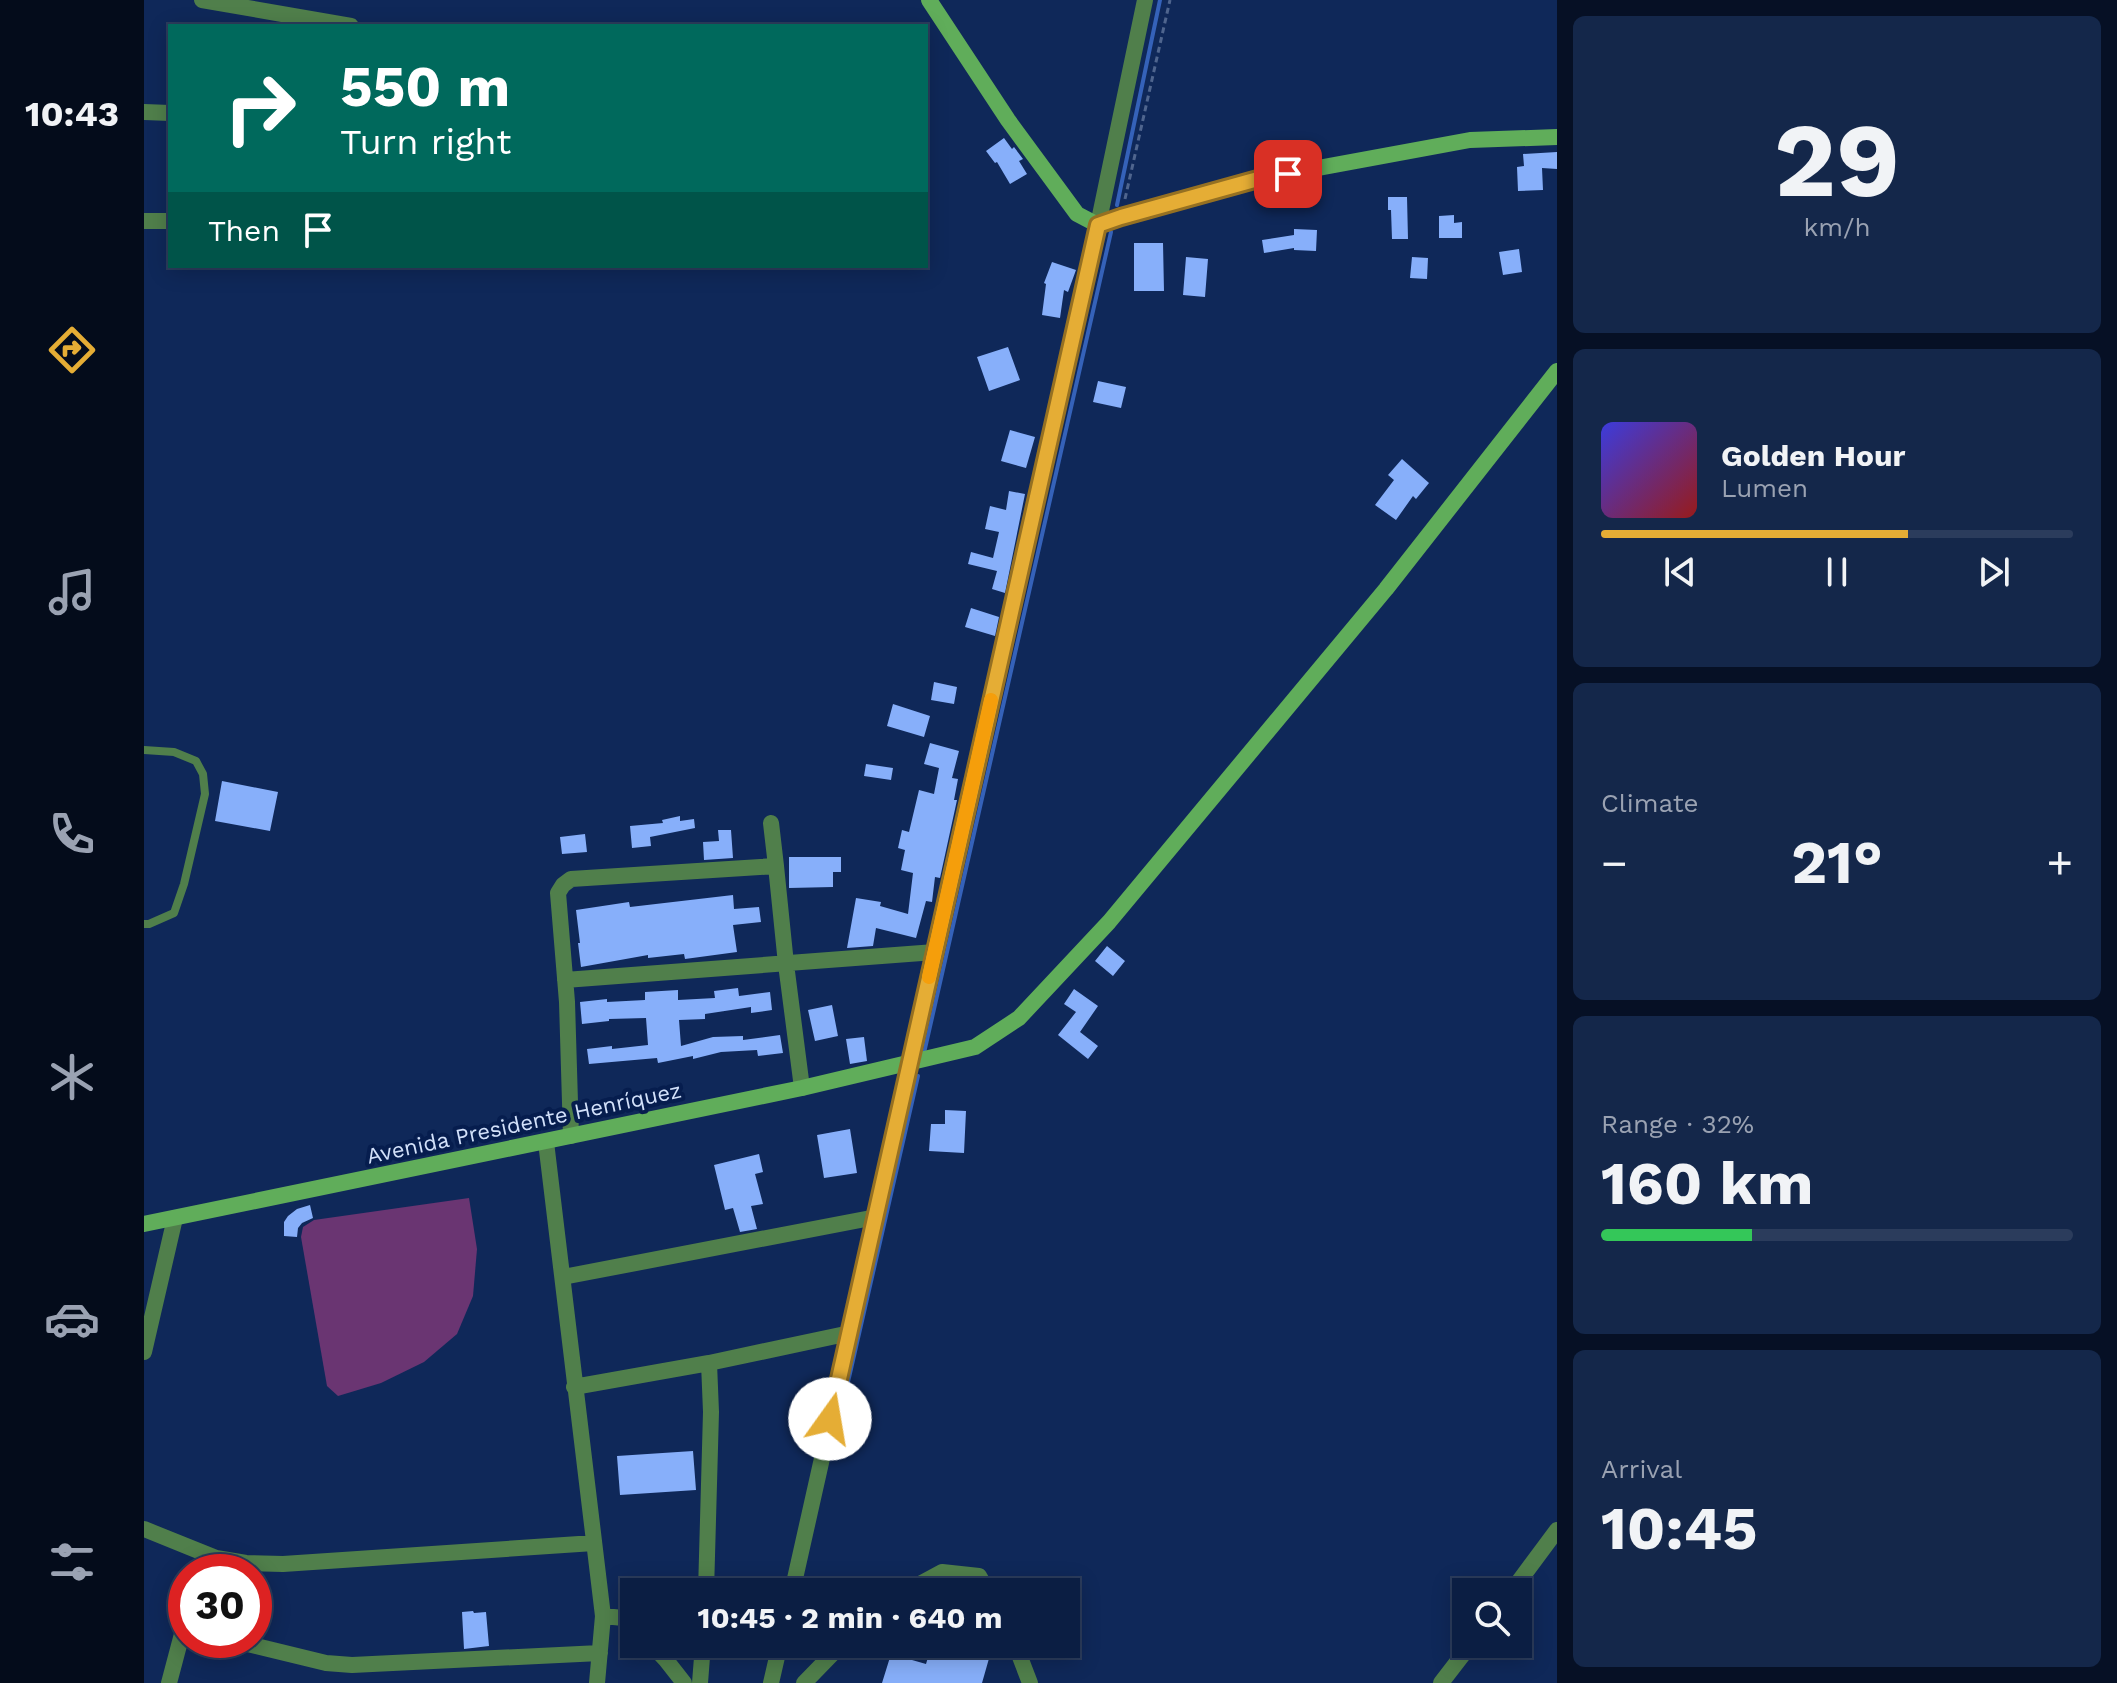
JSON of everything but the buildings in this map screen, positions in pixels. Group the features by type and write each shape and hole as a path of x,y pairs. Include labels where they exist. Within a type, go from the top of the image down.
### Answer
{"street":[{"path":"202,0 340,24"},
{"path":"929,0 1008,120 1077,214 1098,225 1258,179 1470,140 1557,137"},
{"path":"795,1578 1098,225 1145,0"},
{"path":"144,112 168,113"},
{"path":"144,221 168,221"},
{"name":"Avenida Presidente Henríquez","path":"144,1224 802,1088 975,1047 1019,1018 1109,922 1376,601 1557,371"},
{"path":"771,823 802,1088"},
{"path":"571,1136 558,893 563,885 571,879 776,866"},
{"path":"565,980 935,952"},
{"path":"546,1142 594,1543 619,1618 600,1653 597,1683"},
{"path":"563,1277 876,1217"},
{"path":"144,1352 175,1218"},
{"path":"574,1387 850,1333"},
{"path":"706,1578 711,1420 709,1363"},
{"path":"144,1529 216,1558 246,1563 283,1564 594,1543"},
{"path":"1521,1578 1557,1530"},
{"path":"931,1578 942,1572 980,1578"},
{"path":"272,1650 326,1663 352,1665 600,1653"},
{"path":"169,1683 176,1658"},
{"path":"664,1658 684,1683"},
{"path":"700,1683 702,1658"},
{"path":"771,1683 777,1658"},
{"path":"804,1683 828,1658"},
{"path":"1020,1658 1030,1683"},
{"path":"1441,1683 1460,1658"}],"lane":[{"path":"144,750 174,752 196,761 203,774 205,794 174,913 144,924"}],"path":[{"path":"1121,217 1170,0"}],"shaded area":[{"path":"469,1198 477,1249 473,1296 457,1334 424,1362 381,1383 338,1396 327,1386 301,1237 303,1227 314,1220"}],"waterway":[{"path":"1117,205 1160,0"},
{"path":"924,1053 1111,232"},
{"path":"840,1417 918,1076"}],"slow traffic":[{"path":"929,977 991,700"}],"route":[{"path":"830,1419 1098,225 1258,179 1288,174"}]}
